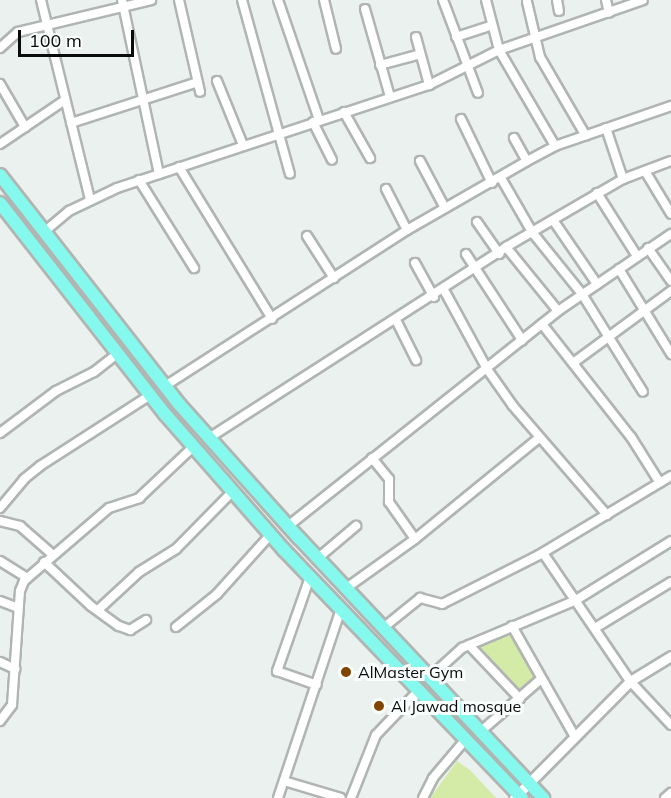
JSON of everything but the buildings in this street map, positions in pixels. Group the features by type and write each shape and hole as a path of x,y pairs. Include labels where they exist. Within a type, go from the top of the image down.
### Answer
{"main road":[{"path":"0,175 165,386 209,438 345,589 543,798"},
{"path":"0,203 150,395 233,491 310,577 518,797"},
{"path":"341,609 355,598"},
{"path":"418,690 429,678"}],"street":[{"path":"41,0 90,200"},
{"path":"0,48 18,32 123,4 151,0"},
{"path":"178,0 200,92"},
{"path":"242,0 290,174"},
{"path":"278,0 316,121 332,160"},
{"path":"324,0 336,49"},
{"path":"443,0 478,93"},
{"path":"486,0 499,51 555,146"},
{"path":"557,0 559,11"},
{"path":"606,0 609,13"},
{"path":"44,231 90,200 139,180 429,85 499,51 643,0"},
{"path":"527,2 533,38 586,136"},
{"path":"123,4 159,174"},
{"path":"365,9 390,97"},
{"path":"456,37 492,25"},
{"path":"416,37 418,55 429,85"},
{"path":"380,65 418,55"},
{"path":"217,81 243,145"},
{"path":"71,123 198,82"},
{"path":"0,84 25,127"},
{"path":"0,144 65,100"},
{"path":"165,386 407,230 501,178 527,160 555,146 671,106"},
{"path":"344,112 370,158"},
{"path":"461,119 492,183"},
{"path":"606,128 623,179"},
{"path":"514,138 527,160"},
{"path":"420,161 446,208"},
{"path":"209,438 434,297 506,247 623,179 671,161"},
{"path":"179,167 272,319"},
{"path":"645,171 671,214"},
{"path":"501,178 532,232 582,294 643,392"},
{"path":"139,180 194,268"},
{"path":"386,189 407,230"},
{"path":"597,193 637,256"},
{"path":"553,220 597,284"},
{"path":"477,222 499,254"},
{"path":"288,526 558,311 671,234"},
{"path":"307,236 334,278"},
{"path":"506,247 558,311"},
{"path":"648,248 671,281"},
{"path":"466,254 522,340"},
{"path":"415,263 434,297"},
{"path":"619,269 671,354"},
{"path":"444,290 487,369 539,438 607,515"},
{"path":"573,363 643,309 671,291"},
{"path":"396,320 416,360"},
{"path":"542,324 631,437 660,483"},
{"path":"0,433 56,391 94,372 117,354"},
{"path":"0,508 24,479 40,466 150,395"},
{"path":"345,589 415,539 539,438"},
{"path":"0,721 12,705 20,591 27,578 110,508 139,498 194,446"},
{"path":"372,458 389,479 389,502 415,539"},
{"path":"383,628 420,598 441,604 543,553 671,476"},
{"path":"98,610 139,572 176,549 233,491"},
{"path":"0,521 20,526 53,555"},
{"path":"318,558 356,526"},
{"path":"176,627 218,594 271,534"},
{"path":"429,678 469,645 576,600 671,541"},
{"path":"543,553 630,681 671,726"},
{"path":"0,561 27,578"},
{"path":"44,562 98,610 130,630 146,620"},
{"path":"310,577 277,671 317,686"},
{"path":"595,628 671,582"},
{"path":"0,601 18,608"},
{"path":"278,798 341,609"},
{"path":"512,626 574,735"},
{"path":"469,645 520,699"},
{"path":"518,797 527,782 630,681 671,656"},
{"path":"0,662 15,669"},
{"path":"480,732 541,680"},
{"path":"351,798 376,735 418,690"},
{"path":"423,798 433,778 466,740"},
{"path":"284,782 341,798"},
{"path":"665,798 671,793"}],"green space":[{"path":"510,631 538,679 519,695 471,646"},
{"path":"457,761 470,770 496,798 430,798"}],"place":[{"name":"AlMaster Gym","path":"346,672"},
{"name":"Al Jawad mosque","path":"379,706"}]}
